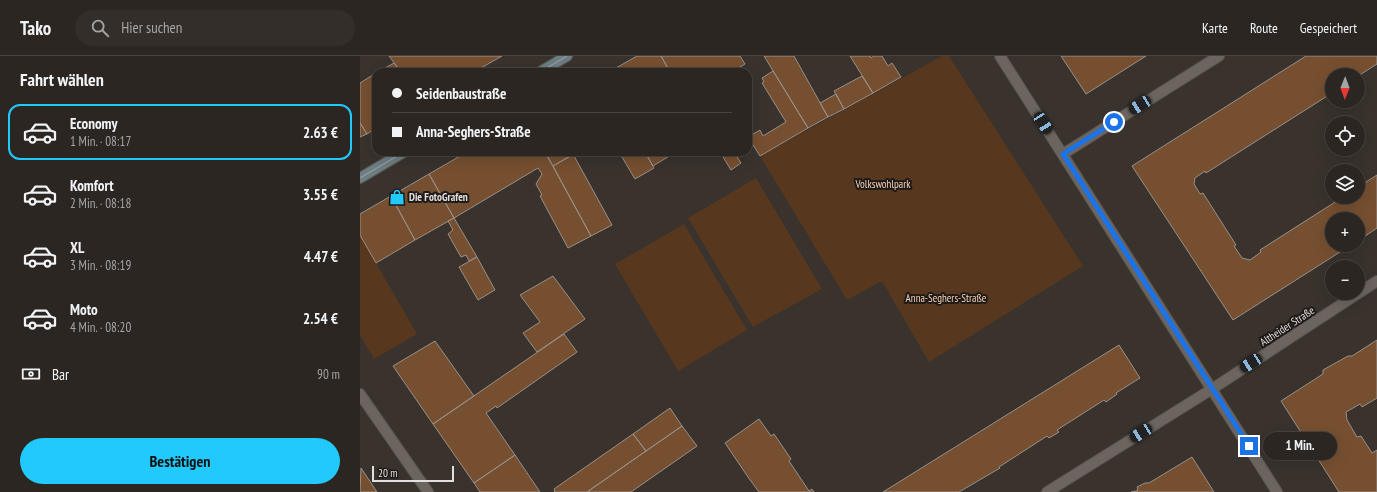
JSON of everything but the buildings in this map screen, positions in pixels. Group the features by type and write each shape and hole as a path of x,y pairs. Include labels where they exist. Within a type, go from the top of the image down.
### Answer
{"street":[{"path":"547,68 567,56"},
{"path":"1000,56 1277,492"},
{"path":"1063,154 1219,56"},
{"path":"360,178 397,156"},
{"name":"Altheider Straße","path":"1047,492 1212,389 1377,281"},
{"path":"360,394 428,492"}],"green space":[{"name":"Volkswohlpark","path":"942,56 949,56 1083,266 929,362 882,281 847,300 760,156"},
{"path":"756,178 822,289 753,327 688,218"},
{"path":"684,224 747,330 678,371 615,264"},
{"path":"360,235 417,334 374,359 360,335"}],"tram line":[{"path":"547,68 567,56"},
{"path":"360,178 397,156"}],"place":[{"name":"Die FotoGrafen","path":"397,197"}],"route":[{"path":"1114,122 1063,154 1249,446"}],"park label":[{"name":"Anna-Seghers-Straße","path":"946,298"}]}
